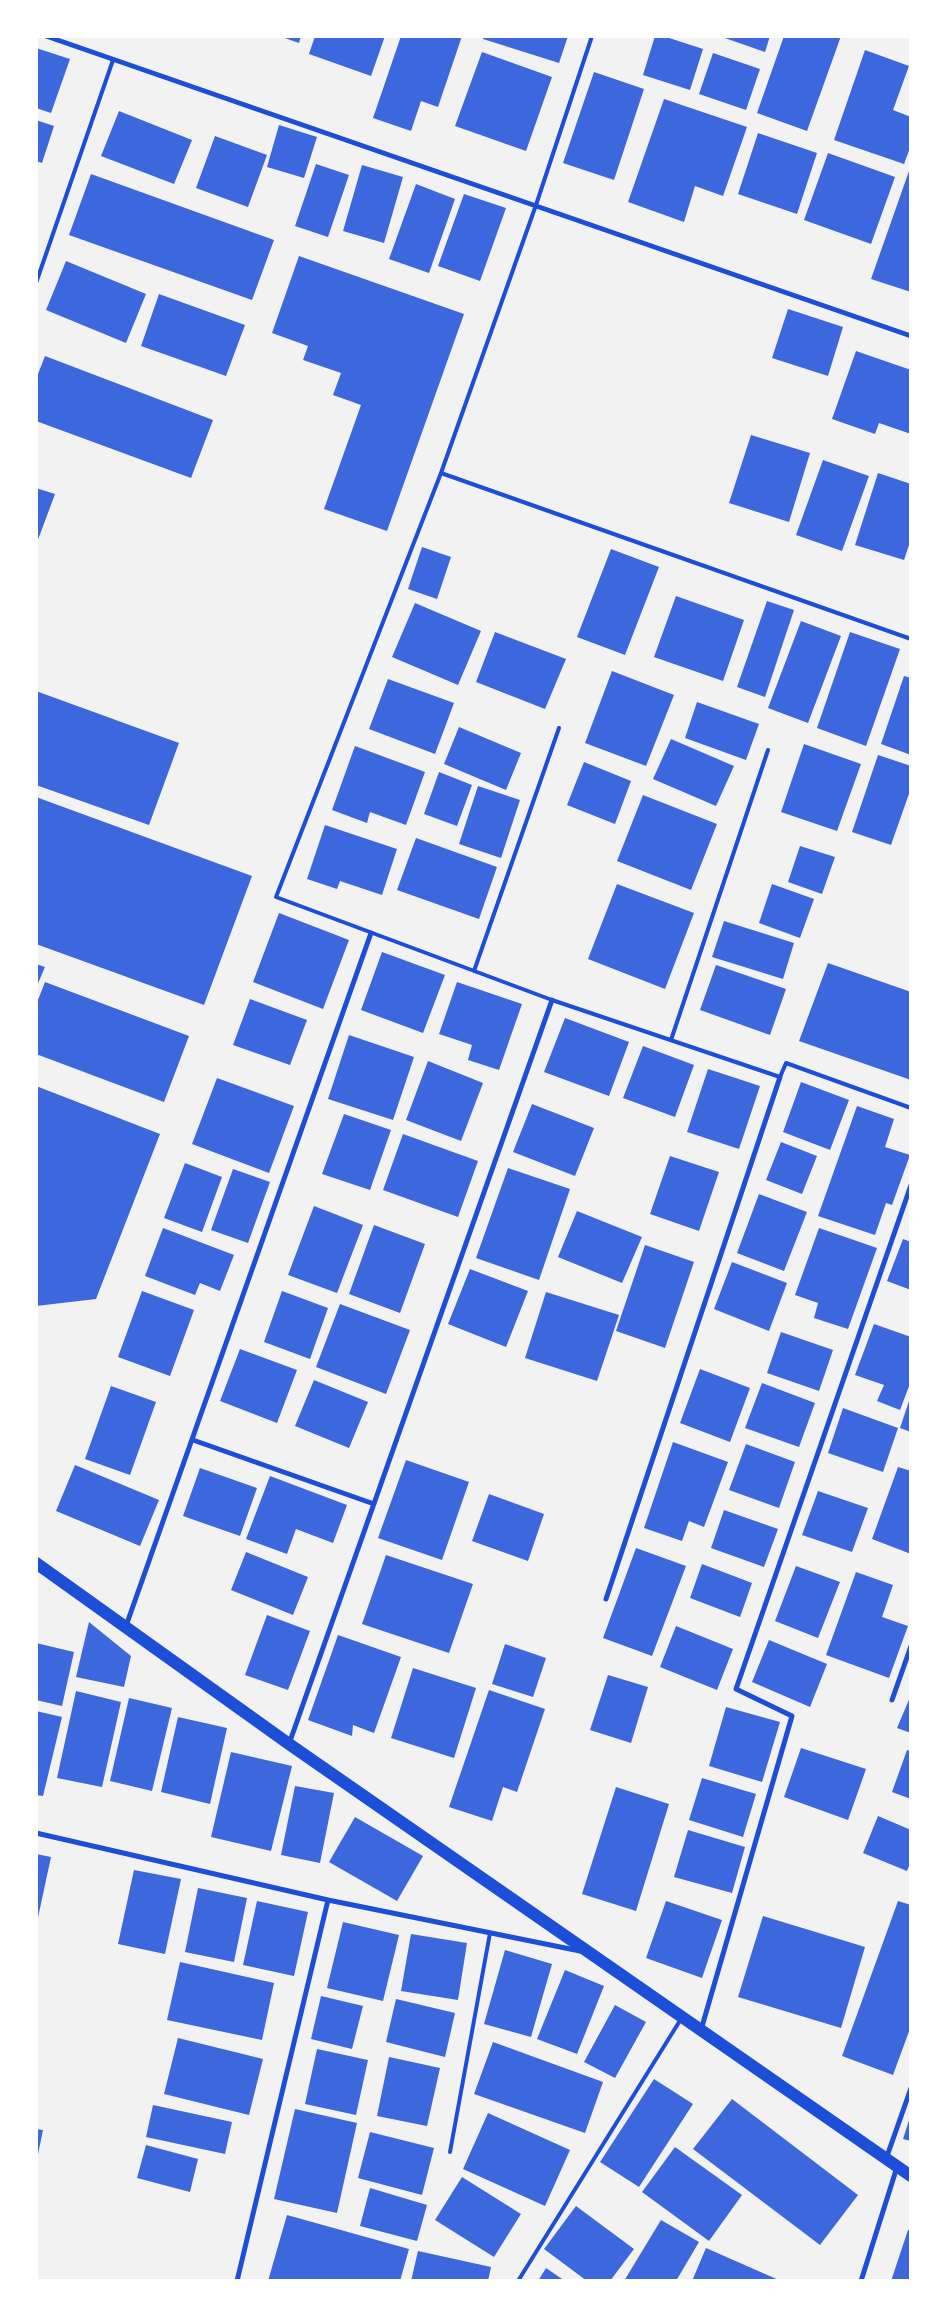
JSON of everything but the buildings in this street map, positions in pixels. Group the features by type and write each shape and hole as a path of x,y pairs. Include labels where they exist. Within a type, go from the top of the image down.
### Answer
{"main road":[{"path":"36,1563 289,1744 594,1954 911,2176"}],"street":[{"path":"46,36 911,336"},
{"path":"126,1627 372,933"},
{"path":"289,1744 552,1000"},
{"path":"606,1599 780,1077"},
{"path":"701,2030 792,1716 736,1689 911,1185"},
{"path":"193,1440 374,1504"},
{"path":"892,1700 911,1646"},
{"path":"36,1833 328,1900 594,1954"},
{"path":"237,2281 328,1900"},
{"path":"861,2281 911,2088"}],"lane":[{"path":"592,36 536,205 441,473 276,897 552,1000 780,1077 786,1063 911,1108"},
{"path":"36,283 113,60"},
{"path":"441,473 911,639"},
{"path":"474,971 559,728"},
{"path":"671,1040 768,750"},
{"path":"450,2152 490,1933"},
{"path":"518,2281 682,2017"}]}
